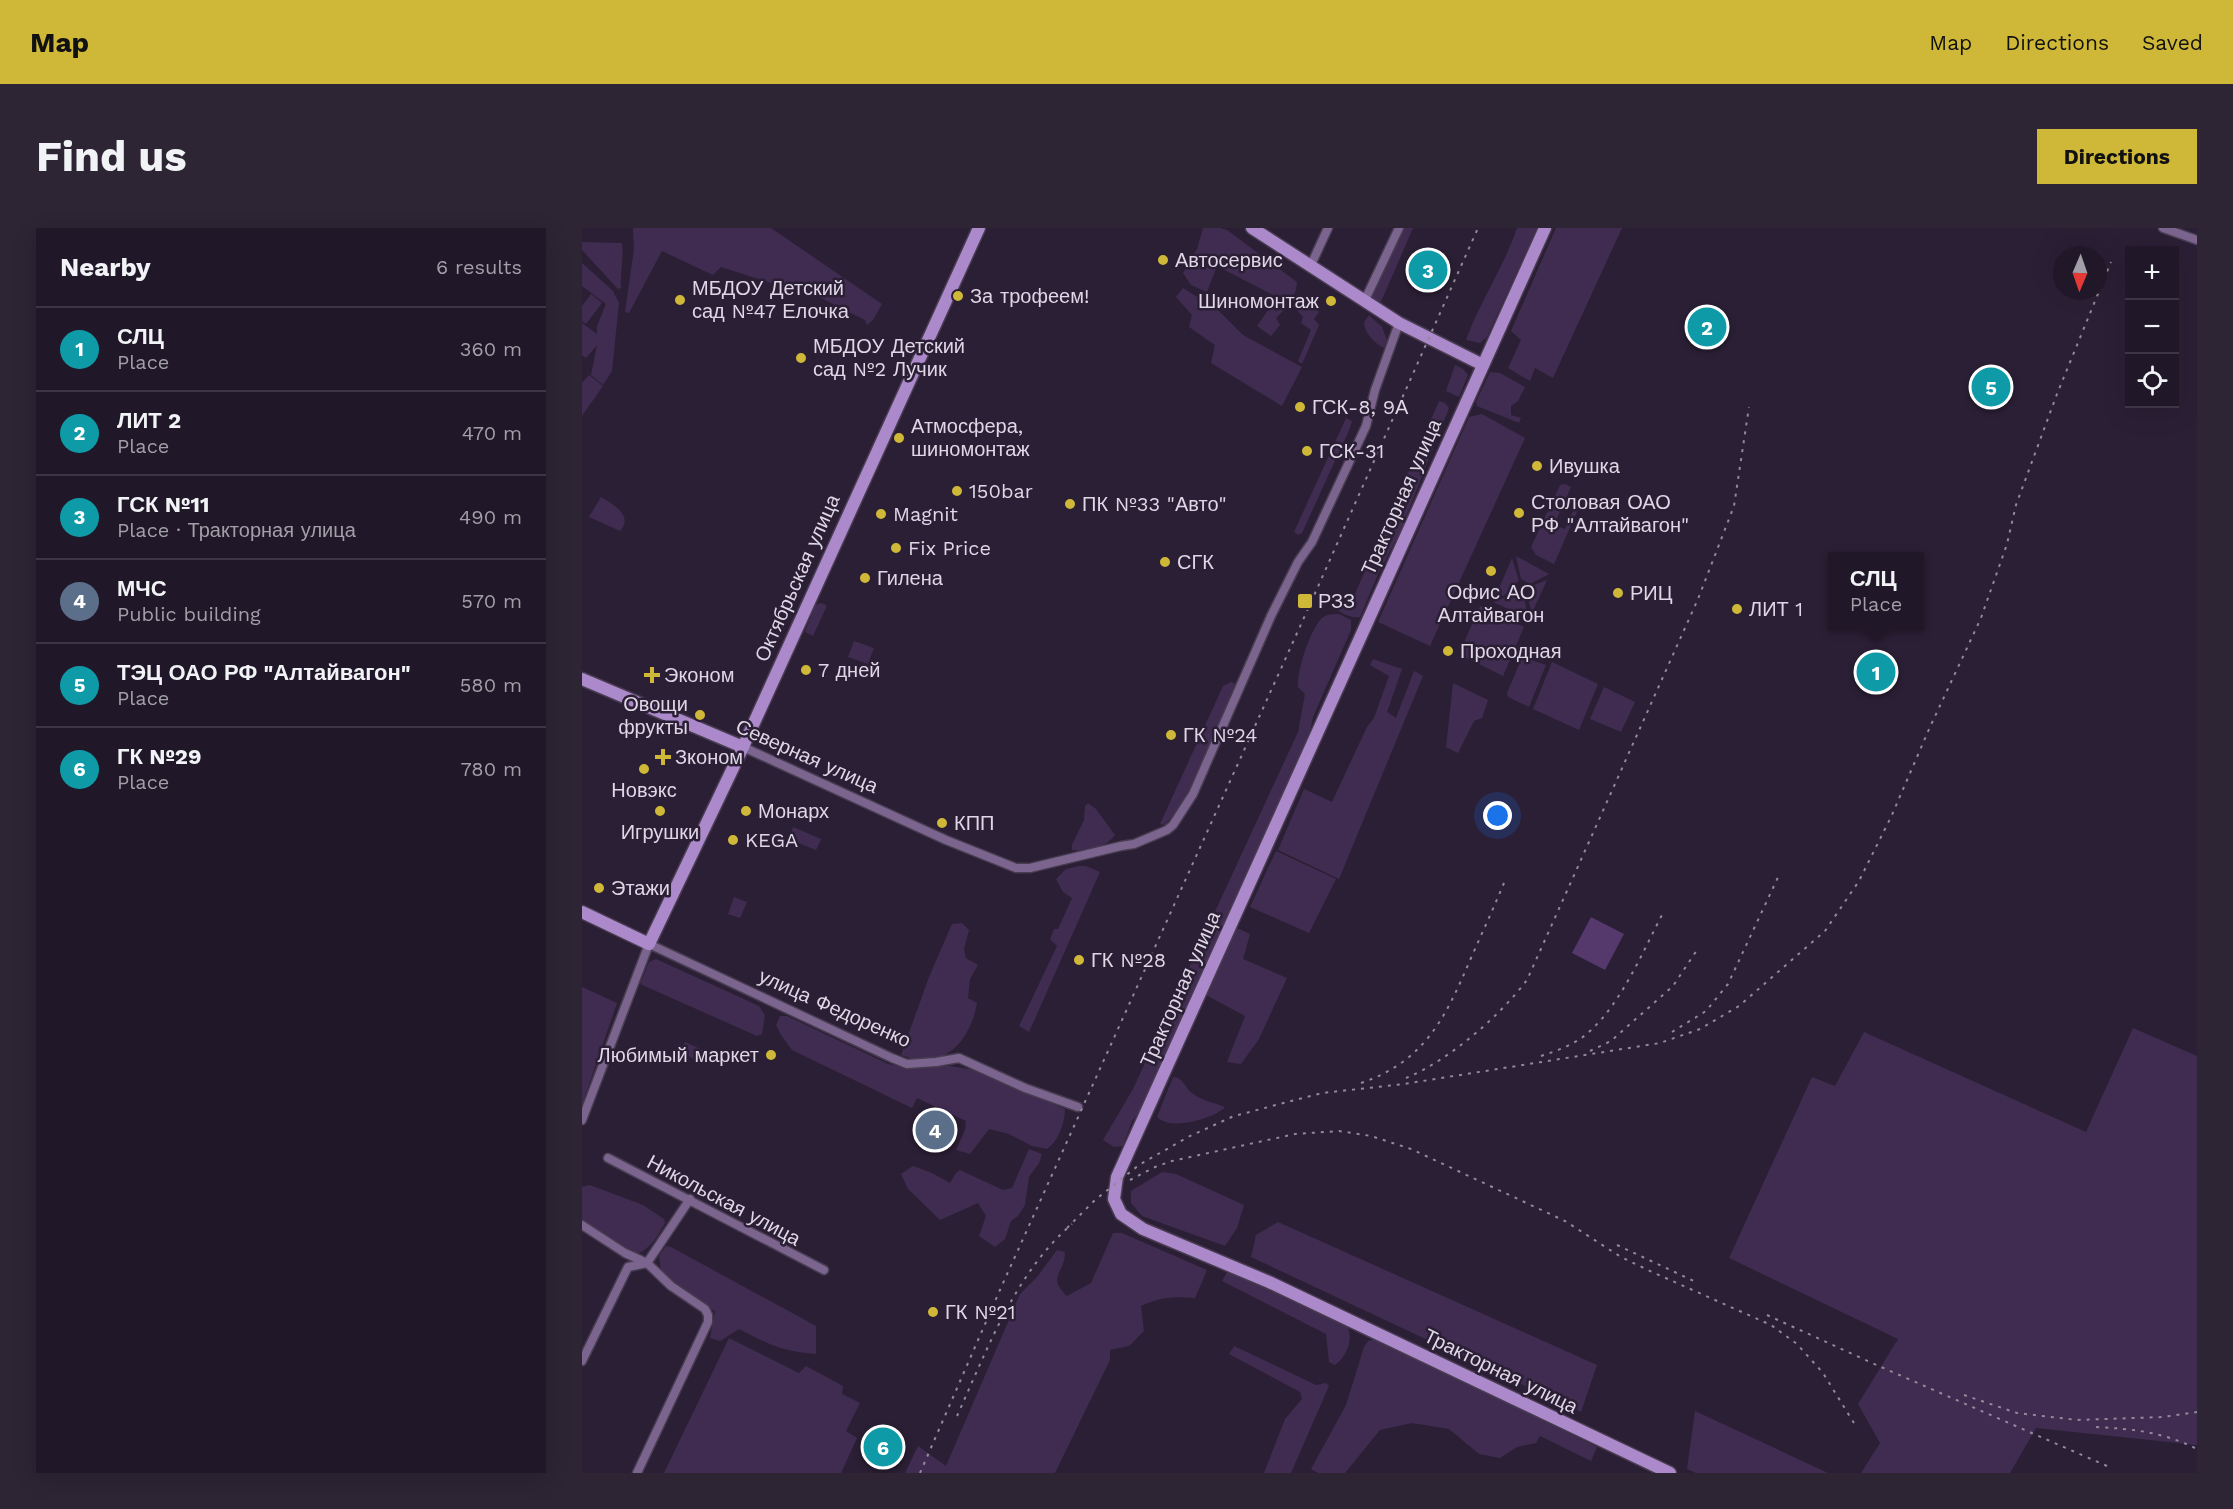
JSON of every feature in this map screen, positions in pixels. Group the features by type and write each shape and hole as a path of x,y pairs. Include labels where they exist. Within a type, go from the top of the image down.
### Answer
{"main road":[{"name":"Октябрьская улица","path":"649,944 743,747 979,228"},
{"name":"Тракторная улица","path":"1545,228 1117,1177 1113,1199 1120,1214 1143,1228 1269,1282 1670,1473"},
{"path":"1255,229 1399,323 1483,365"},
{"name":"Северная улица","path":"582,680 743,747"},
{"name":"улица Федоренко","path":"582,912 649,944"}],"street":[{"path":"1310,267 1328,228"},
{"path":"1364,302 1399,228"},
{"path":"2163,228 2197,240"},
{"name":"Северная улица","path":"743,747 940,838 1016,868 1030,868 1134,844 1167,830 1173,825 1202,776 1271,616 1298,562 1312,542 1366,426 1375,390 1399,323"},
{"path":"582,1120 649,944"},
{"name":"улица Федоренко","path":"649,944 892,1058 908,1064 959,1058 1026,1088 1078,1107"},
{"name":"Никольская улица","path":"608,1158 824,1270"},
{"path":"582,1360 628,1267 647,1263 690,1199"},
{"path":"582,1225 625,1253 647,1263 671,1287 705,1310 708,1315 708,1322 638,1473"}],"shaded area":[{"path":"633,228 771,228 882,304 873,320 867,325 865,320 801,288 793,290 721,267 713,275 662,251 629,313 625,312 634,249"},
{"path":"1203,228 1227,230 1297,282 1293,298 1276,318 1280,325 1271,336 1257,326 1277,297 1217,266 1207,292 1191,285 1183,273 1197,249"},
{"path":"1403,228 1413,228 1380,304 1370,298"},
{"path":"1517,228 1537,228 1487,337 1480,343 1466,340 1506,256"},
{"path":"1556,228 1622,228 1553,378 1535,368 1530,381 1508,368 1521,340 1511,331"},
{"path":"582,242 622,243 621,288 618,289 582,250"},
{"path":"582,263 613,291 619,303 612,371 603,385 591,375 597,345 586,358 582,355 582,323 597,334 597,326 606,304 582,286"},
{"path":"1183,288 1219,311 1243,335 1302,367 1282,406 1211,363 1215,345 1189,327 1192,315 1176,297"},
{"path":"591,294 602,303 586,324 582,321 582,306"},
{"path":"1304,298 1319,312 1314,319 1319,325 1302,364 1298,361 1311,330 1301,323 1303,317 1297,310"},
{"path":"1369,315 1382,327 1387,340 1384,348 1374,341 1366,330 1364,322"},
{"path":"1455,365 1468,375 1459,397 1446,391"},
{"path":"1490,372 1500,373 1525,387 1518,401 1511,406 1511,415 1521,418 1519,423 1477,406 1476,402"},
{"path":"589,375 603,386 582,416 582,383"},
{"path":"1439,401 1445,403 1449,408 1400,532 1378,574 1360,617 1344,614 1332,604 1345,602 1355,594"},
{"path":"1482,414 1525,438 1430,646 1378,622 1469,417"},
{"path":"1346,418 1352,421 1350,428 1302,533 1298,535 1294,532"},
{"path":"1565,484 1571,487 1554,525 1565,529 1579,497 1583,498 1554,564 1536,555 1531,547 1560,485"},
{"path":"601,497 623,515 624,526 620,531 589,517"},
{"path":"1516,556 1549,574 1530,584 1521,579"},
{"path":"1512,558 1519,581 1515,590 1494,600"},
{"path":"1547,580 1532,613 1527,596 1531,586"},
{"path":"1516,593 1524,597 1528,618 1493,602"},
{"path":"821,603 826,605 826,608 813,636 805,632 815,605"},
{"path":"1480,606 1524,627 1503,676 1459,654"},
{"path":"1339,614 1351,620 1351,630 1313,717 1310,732 1138,1114 1132,1121 1123,1146 1114,1147 1103,1140 1133,1089 1298,732 1305,694 1298,687 1298,680 1310,637 1325,616"},
{"path":"854,641 874,648 868,664 848,657"},
{"path":"1373,659 1402,669 1387,712 1396,718 1414,671 1423,676 1339,879 1278,850 1304,789 1332,802 1367,727 1374,718 1389,676 1370,665"},
{"path":"1521,660 1531,660 1546,665 1529,707 1508,697 1507,693"},
{"path":"1552,662 1598,684 1579,730 1533,709"},
{"path":"1231,682 1235,684 1195,779 1174,813 1164,825 1160,824 1223,686"},
{"path":"1453,683 1488,700 1482,718 1474,721 1458,753 1446,747"},
{"path":"1604,687 1635,702 1621,732 1590,719"},
{"path":"1088,803 1096,809 1115,835 1107,843 1096,848 1072,850 1072,845 1084,820 1085,806"},
{"path":"793,827 821,839 816,850 789,839"},
{"path":"1276,851 1336,879 1309,933 1250,907"},
{"path":"1086,866 1100,872 1029,1032 1019,1026 1057,946 1050,939 1054,929 1058,929 1072,898 1063,892 1056,879 1066,869"},
{"path":"734,897 747,902 740,918 728,914"},
{"path":"1591,917 1624,934 1605,970 1572,953"},
{"path":"962,923 969,930 964,949 966,958 978,965 970,979 968,998 977,1003 968,1030 952,1050 942,1056 930,1060 901,1055 929,977 952,924"},
{"path":"1237,928 1250,934 1243,959 1287,978 1259,1039 1241,1064 1227,1062 1245,1016 1206,995"},
{"path":"656,959 759,1006 765,1015 762,1034 757,1036 640,984 649,962"},
{"path":"582,987 617,1003 582,1105"},
{"path":"780,1016 787,1016 888,1064 910,1068 944,1065 975,1070 1065,1109 1060,1131 1047,1149 1032,1146 1009,1134 989,1129 970,1154 956,1150 965,1130 966,1121 917,1098 912,1108 792,1050 776,1025"},
{"path":"2133,1028 2197,1056 2197,1445 2036,1428 2010,1473 1861,1473 1880,1443 1858,1404 1898,1339 1729,1258 1812,1077 1835,1086 1864,1032 2086,1132"},
{"path":"685,1042 709,1053 704,1064 680,1052"},
{"path":"1173,1077 1182,1081 1195,1095 1225,1107 1214,1115 1197,1120 1180,1123 1162,1121 1157,1117"},
{"path":"1029,1149 1042,1154 1039,1163 1029,1177 1025,1205 1018,1216 1011,1221 1005,1239 995,1247 979,1236 986,1216 978,1203 940,1220 908,1189 901,1174 913,1166 950,1183 960,1170 1003,1190 1012,1188"},
{"path":"1162,1172 1176,1174 1244,1205 1237,1228 1225,1246 1142,1216 1131,1203 1131,1191"},
{"path":"590,1185 643,1205 664,1219 665,1223 650,1245 637,1254 582,1220 582,1187"},
{"path":"1278,1222 1597,1365 1581,1412 1251,1257 1256,1235"},
{"path":"1113,1233 1122,1233 1207,1270 1195,1298 1167,1298 1141,1306 1144,1331 1129,1346 1110,1350 1110,1360 1055,1473 905,1473 918,1446 946,1466 1020,1294 1037,1277 1057,1250 1065,1252 1057,1279 1067,1296 1091,1283"},
{"path":"666,1246 816,1326 816,1354 776,1346 739,1329 720,1341 710,1338 715,1311 690,1297 661,1271 659,1256"},
{"path":"1229,1269 1347,1325 1350,1336 1343,1357 1335,1365 1329,1362 1326,1334 1222,1281"},
{"path":"729,1338 799,1373 806,1366 843,1386 842,1394 860,1403 846,1431 857,1438 841,1473 664,1473"},
{"path":"1376,1339 1597,1447 1591,1461 1540,1436 1536,1443 1517,1447 1500,1458 1479,1454 1449,1429 1412,1423 1380,1430 1345,1473 1318,1473 1311,1469 1346,1405 1364,1347 1368,1341"},
{"path":"1234,1346 1316,1385 1326,1383 1329,1386 1291,1473 1264,1473 1285,1419 1302,1399 1300,1392 1229,1354"},
{"path":"1695,1411 1828,1473 1696,1473 1687,1469"}],"railway":[{"path":"920,1473 999,1292 1478,228"},
{"path":"1067,1228 1095,1200 1139,1165 1188,1137 1234,1116 1322,1093 1404,1084 1660,1043 1700,1029 1739,1006 1825,931 1859,881 1891,817 1981,618 2007,544 2016,505 2057,394 2111,262"},
{"path":"1406,1078 1439,1061 1456,1049 1503,1008 1527,980 1698,599 1734,506 1749,407"},
{"path":"1672,1032 1706,1011 1728,984 1780,873"},
{"path":"1361,1083 1383,1074 1402,1062 1431,1034 1452,999 1506,878"},
{"path":"1541,1056 1579,1040 1602,1019 1622,991 1663,913"},
{"path":"1590,1051 1611,1041 1673,986 1699,947"},
{"path":"1130,1180 1172,1161 1295,1134 1339,1131 1371,1136 1411,1149 1565,1221 1621,1257 1771,1325 1797,1344 1823,1373 1857,1428"},
{"path":"957,1416 992,1338 1019,1288 1034,1265 1072,1224"},
{"path":"1617,1245 1696,1282"},
{"path":"1767,1315 2107,1466"},
{"path":"1964,1395 2017,1413 2077,1420 2163,1417 2197,1412"},
{"path":"2096,1427 2148,1432 2197,1449"}],"place":[{"name":"Автосервис","path":"1163,260"},
{"name":"ГСК №11","path":"1428,270"},
{"name":"За трофеем!","path":"958,296"},
{"name":"МБДОУ Детский сад №47 Елочка","path":"680,300"},
{"name":"Шиномонтаж","path":"1331,301"},
{"name":"ЛИТ 2","path":"1707,327"},
{"name":"МБДОУ Детский сад №2 Лучик","path":"801,358"},
{"name":"ТЭЦ ОАО РФ \"Алтайвагон\"","path":"1991,387"},
{"name":"ГСК-8, 9А","path":"1300,407"},
{"name":"Атмосфера, шиномонтаж","path":"899,438"},
{"name":"ГСК-31","path":"1307,451"},
{"name":"Ивушка","path":"1537,466"},
{"name":"150bar","path":"957,491"},
{"name":"ПК №33 \"Авто\"","path":"1070,504"},
{"name":"Столовая ОАО РФ \"Алтайвагон\"","path":"1519,513"},
{"name":"Magnit","path":"881,514"},
{"name":"Fix Price","path":"896,548"},
{"name":"СГК","path":"1165,562"},
{"name":"Офис АО Алтайвагон","path":"1491,571"},
{"name":"Гилена","path":"865,578"},
{"name":"РИЦ","path":"1618,593"},
{"name":"РЗЗ","path":"1305,601"},
{"name":"ЛИТ 1","path":"1737,609"},
{"name":"Проходная","path":"1448,651"},
{"name":"7 дней","path":"806,670"},
{"name":"СЛЦ","path":"1876,672"},
{"name":"Эконом","path":"652,675"},
{"name":"Овощи фрукты","path":"700,715"},
{"name":"ГК №24","path":"1171,735"},
{"name":"Зконом","path":"663,757"},
{"name":"Новэкс","path":"644,769"},
{"name":"Игрушки","path":"660,811"},
{"name":"Монарх","path":"746,811"},
{"name":"КПП","path":"942,823"},
{"name":"KEGA","path":"733,840"},
{"name":"Этажи","path":"599,888"},
{"name":"ГК №28","path":"1079,960"},
{"name":"Любимый маркет","path":"771,1055"},
{"name":"МЧС","path":"935,1130"},
{"name":"ГК №21","path":"933,1312"},
{"name":"ГК №29","path":"883,1447"}]}
